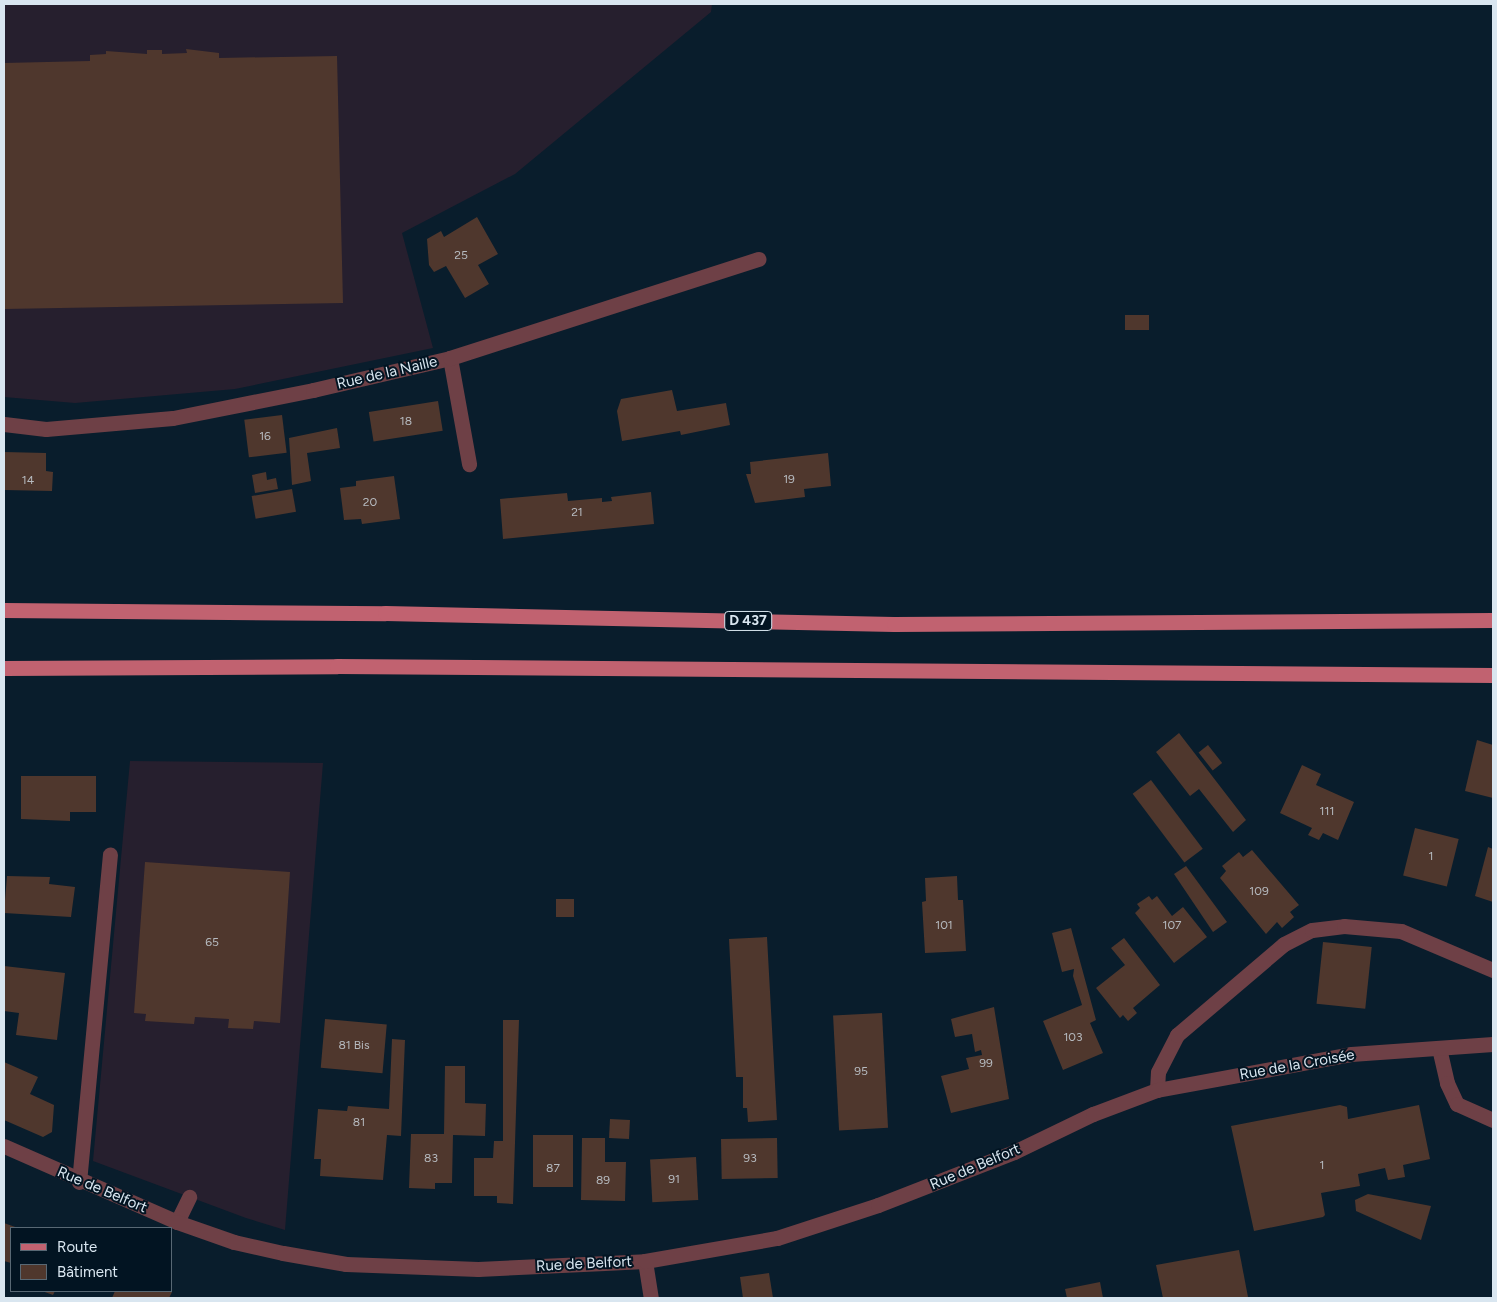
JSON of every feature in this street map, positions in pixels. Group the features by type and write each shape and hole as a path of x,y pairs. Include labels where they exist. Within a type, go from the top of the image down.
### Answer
{"main road":[{"name":"D 437","path":"4,610 385,613 894,624 1493,620"},
{"path":"4,668 337,666 1493,676"}],"street":[{"name":"Rue de la Naille","path":"4,424 46,429 173,418 450,358 759,259"},
{"path":"450,358 469,464"},
{"path":"80,1182 110,854"},
{"path":"1157,1090 1158,1072 1177,1035 1284,944 1312,930 1344,926 1401,931 1493,970"},
{"name":"Rue de la Croisée","path":"1157,1090 1351,1054 1493,1044"},
{"path":"1439,1048 1447,1083 1457,1104 1493,1120"},
{"name":"Rue de Belfort","path":"4,1146 80,1182 177,1222 234,1242 346,1264 478,1269 645,1261 777,1238 878,1205 1014,1152 1093,1114 1157,1090"},
{"path":"177,1222 189,1197"},
{"path":"645,1261 651,1298"}],"shaded area":[{"path":"4,4 712,4 711,12 515,174 402,233 433,348 235,389 75,403 4,397"},
{"path":"130,761 323,763 285,1230 246,1218 93,1161"}],"building":[{"path":"186,49 219,53 219,58 337,56 343,303 4,309 4,63 90,61 90,55 106,54 106,51 147,54 147,50 162,50 162,54 187,53"},
{"path":"477,217 498,254 478,265 489,284 465,298 446,266 434,272 429,265 427,239 441,231 444,237"},
{"path":"1125,315 1149,315 1149,330 1125,330"},
{"path":"672,390 677,411 726,403 730,425 681,435 680,431 622,441 617,411 621,399"},
{"path":"438,401 443,431 374,442 369,412"},
{"path":"282,415 287,453 249,457 244,420"},
{"path":"337,428 340,448 307,453 311,481 292,485 289,438"},
{"path":"4,452 46,453 46,471 53,472 52,491 4,490"},
{"path":"828,453 831,486 804,489 805,497 755,503 746,474 751,474 750,462"},
{"path":"266,472 267,480 276,478 278,489 255,493 252,475"},
{"path":"394,476 400,519 362,524 361,519 344,520 340,488 356,486 356,481"},
{"path":"292,489 296,512 256,519 252,496"},
{"path":"651,492 654,524 503,539 500,499 567,493 568,501 602,498 602,502 612,501 611,497"},
{"path":"1179,733 1246,820 1233,832 1199,789 1190,796 1156,752"},
{"path":"1477,740 1493,745 1493,798 1465,791"},
{"path":"1208,745 1222,763 1213,771 1199,752"},
{"path":"1302,765 1321,774 1316,785 1354,802 1338,840 1323,833 1319,840 1308,835 1312,828 1280,813"},
{"path":"21,776 96,776 96,812 70,812 70,821 21,819"},
{"path":"1151,780 1203,849 1184,863 1133,794"},
{"path":"1415,828 1459,839 1447,886 1403,876"},
{"path":"1488,847 1493,849 1493,902 1475,896"},
{"path":"1252,850 1299,905 1290,912 1294,917 1282,928 1277,922 1266,934 1220,878 1226,871 1222,866 1239,852 1243,857"},
{"path":"145,862 290,872 280,1023 254,1021 253,1029 228,1028 229,1019 195,1017 194,1024 145,1021 146,1014 134,1013"},
{"path":"1186,866 1227,922 1213,932 1174,874"},
{"path":"7,876 50,877 49,884 75,887 71,917 4,913"},
{"path":"957,876 958,900 963,900 966,951 925,953 922,902 926,901 925,878"},
{"path":"1149,896 1152,900 1157,896 1172,916 1183,907 1207,937 1174,963 1135,913 1140,908 1137,904"},
{"path":"556,899 574,899 574,917 556,917"},
{"path":"1071,928 1096,1020 1090,1023 1103,1053 1063,1070 1043,1021 1082,1005 1073,976 1074,969 1062,972 1052,933"},
{"path":"767,937 777,1120 748,1122 747,1108 743,1108 743,1077 736,1077 729,939"},
{"path":"1124,938 1160,985 1133,1008 1137,1013 1128,1021 1123,1015 1120,1018 1096,988 1125,965 1111,948"},
{"path":"1323,942 1372,947 1365,1009 1317,1004"},
{"path":"4,966 65,973 57,1040 16,1035 19,1013 4,1011"},
{"path":"994,1007 1009,1099 951,1113 941,1076 969,1069 966,1058 982,1055 981,1050 975,1052 972,1034 955,1037 951,1019"},
{"path":"882,1013 888,1128 839,1130 833,1016"},
{"path":"325,1019 387,1024 382,1073 321,1068"},
{"path":"503,1020 519,1020 513,1204 497,1203 497,1196 474,1196 474,1158 493,1158 494,1141 503,1141"},
{"path":"392,1039 405,1040 401,1136 387,1135 383,1180 320,1176 321,1159 314,1159 318,1109 347,1111 348,1106 389,1109"},
{"path":"4,1062 38,1077 30,1094 54,1105 52,1132 43,1137 4,1120"},
{"path":"445,1066 465,1066 465,1103 486,1104 485,1136 453,1135 452,1183 435,1183 435,1189 409,1188 411,1134 444,1134"},
{"path":"1340,1105 1347,1107 1348,1119 1419,1105 1430,1159 1403,1165 1405,1177 1388,1180 1385,1168 1358,1174 1360,1186 1321,1193 1325,1215 1323,1217 1254,1231 1231,1126"},
{"path":"610,1119 630,1120 629,1139 609,1138"},
{"path":"533,1135 573,1135 573,1187 533,1187"},
{"path":"582,1138 605,1138 605,1162 626,1162 625,1201 581,1200"},
{"path":"777,1138 778,1178 722,1179 721,1139"},
{"path":"696,1157 698,1200 652,1202 650,1159"},
{"path":"1368,1194 1431,1206 1421,1240 1356,1211 1355,1200"},
{"path":"4,1223 15,1227 10,1227 10,1263 4,1261"},
{"path":"1239,1250 1248,1297 1163,1298 1156,1265"},
{"path":"769,1273 773,1298 743,1298 740,1277"},
{"path":"1100,1282 1103,1298 1067,1298 1065,1289"},
{"path":"115,1292 172,1292 169,1298 112,1298"}]}
